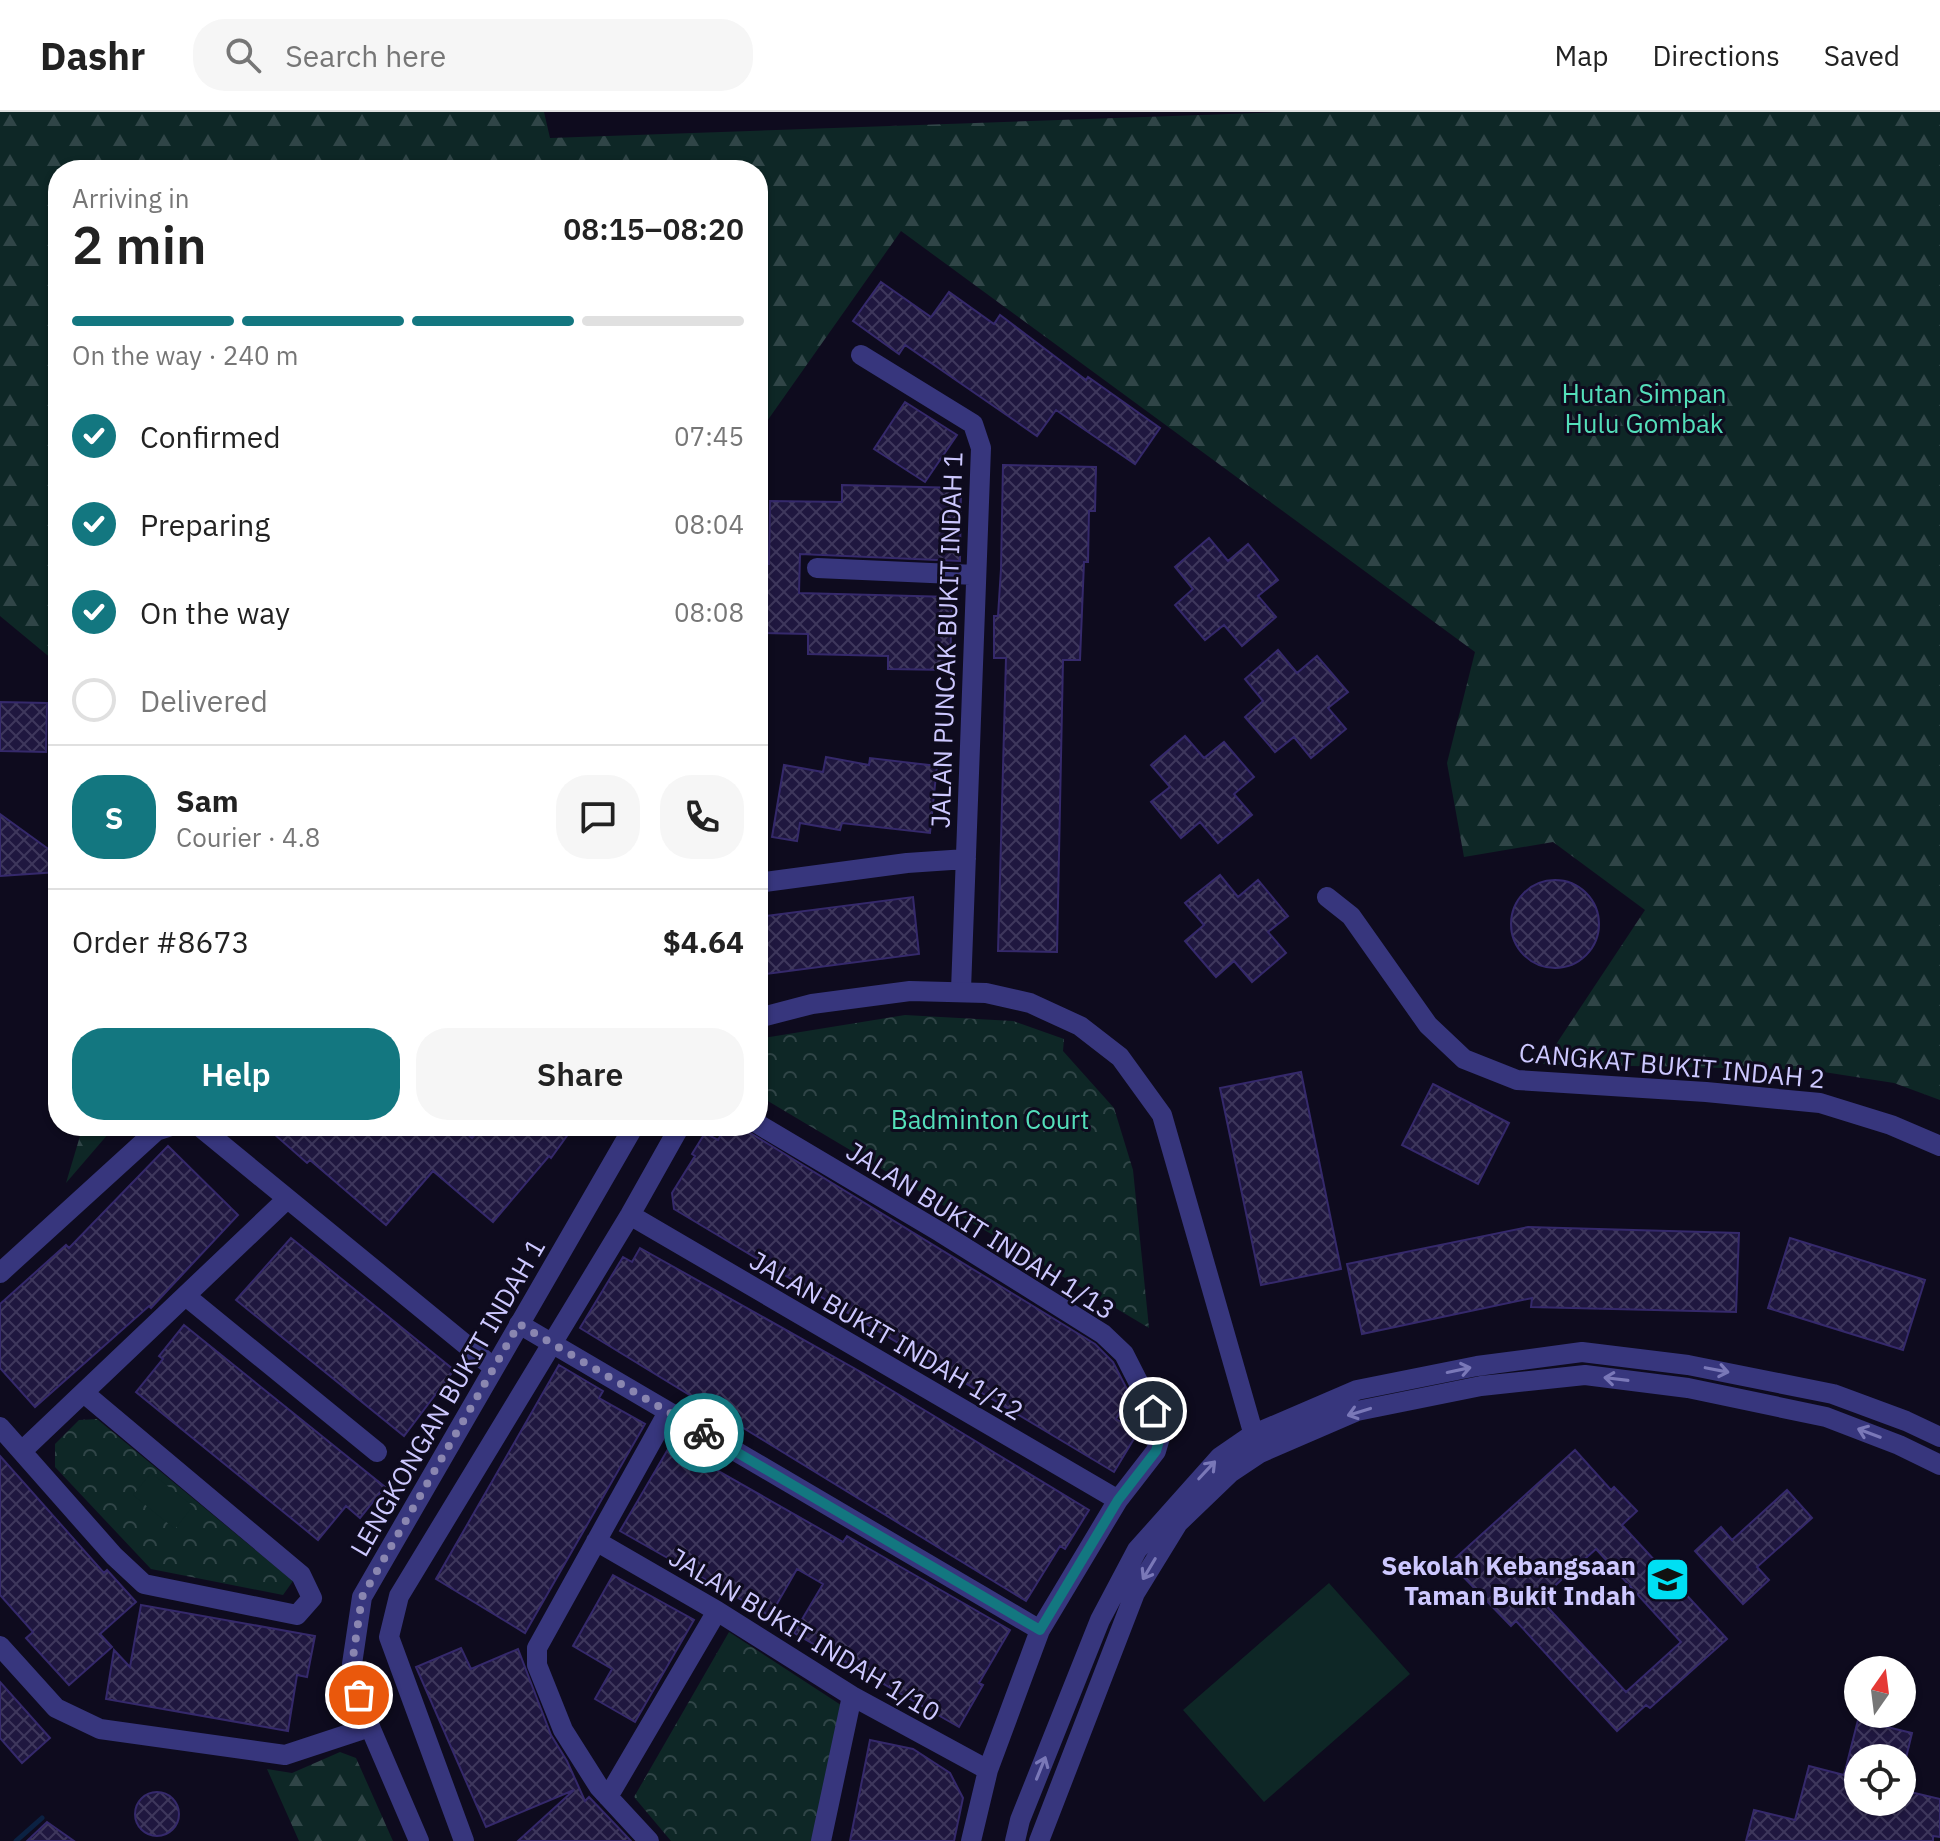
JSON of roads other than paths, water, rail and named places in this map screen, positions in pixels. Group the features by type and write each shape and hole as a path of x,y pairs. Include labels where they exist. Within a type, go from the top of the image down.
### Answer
{"street":[{"name":"JALAN PUNCAK BUKIT INDAH 1","path":"861,355 973,424 981,448 961,990"},
{"path":"817,568 976,575"},
{"path":"768,882 907,863 966,859"},
{"name":"CANGKAT BUKIT INDAH 2","path":"1327,897 1351,916 1428,1025 1464,1059 1517,1080 1820,1103 1891,1125 1940,1146"},
{"path":"768,1015 812,1004 910,991 961,990 1030,1003 1080,1026 1120,1057 1162,1115 1256,1444"},
{"name":"JALAN BUKIT INDAH 1/13","path":"768,1130 1103,1334 1124,1354 1161,1434 1156,1451 1118,1500"},
{"path":"0,1273 151,1136"},
{"path":"211,1136 493,1367"},
{"name":"LENGKONGAN BUKIT INDAH 1","path":"419,1841 370,1727 352,1664 362,1597 628,1136"},
{"path":"464,1841 389,1637 392,1618 399,1596 630,1215 674,1136"},
{"path":"22,1451 287,1199"},
{"name":"JALAN BUKIT INDAH 1/12","path":"630,1215 1118,1500"},
{"path":"187,1297 377,1452"},
{"path":"519,1324 1040,1630"},
{"path":"1039,1841 1135,1593 1178,1523 1256,1444 1357,1390 1477,1366 1582,1352 1688,1365 1833,1394 1940,1437"},
{"path":"1015,1841 1020,1820 1100,1620 1137,1550 1220,1457 1357,1411 1481,1386 1585,1375 1688,1388 1826,1417 1899,1445 1940,1465"},
{"path":"0,1427 114,1556 144,1584 297,1615 312,1598 301,1575 84,1393"},
{"path":"649,1841 599,1787 563,1730 537,1665 537,1648 668,1412"},
{"path":"1906,1421 1940,1418"},
{"path":"971,1841 988,1770 1040,1630 1118,1500"},
{"name":"JALAN BUKIT INDAH 1/10","path":"596,1541 717,1611 852,1696 988,1770"},
{"path":"608,1797 717,1611"},
{"path":"0,1646 56,1708 100,1729 285,1755 370,1727"},
{"path":"821,1841 852,1696"}],"waterway":[{"path":"16,1841 42,1818"}],"place":[{"name":"Sekolah Kebangsaan Taman Bukit Indah","path":"1667,1580"}],"park label":[{"name":"Hutan Simpan Hulu Gombak","path":"1644,408"},
{"name":"Badminton Court","path":"990,1119"}]}
